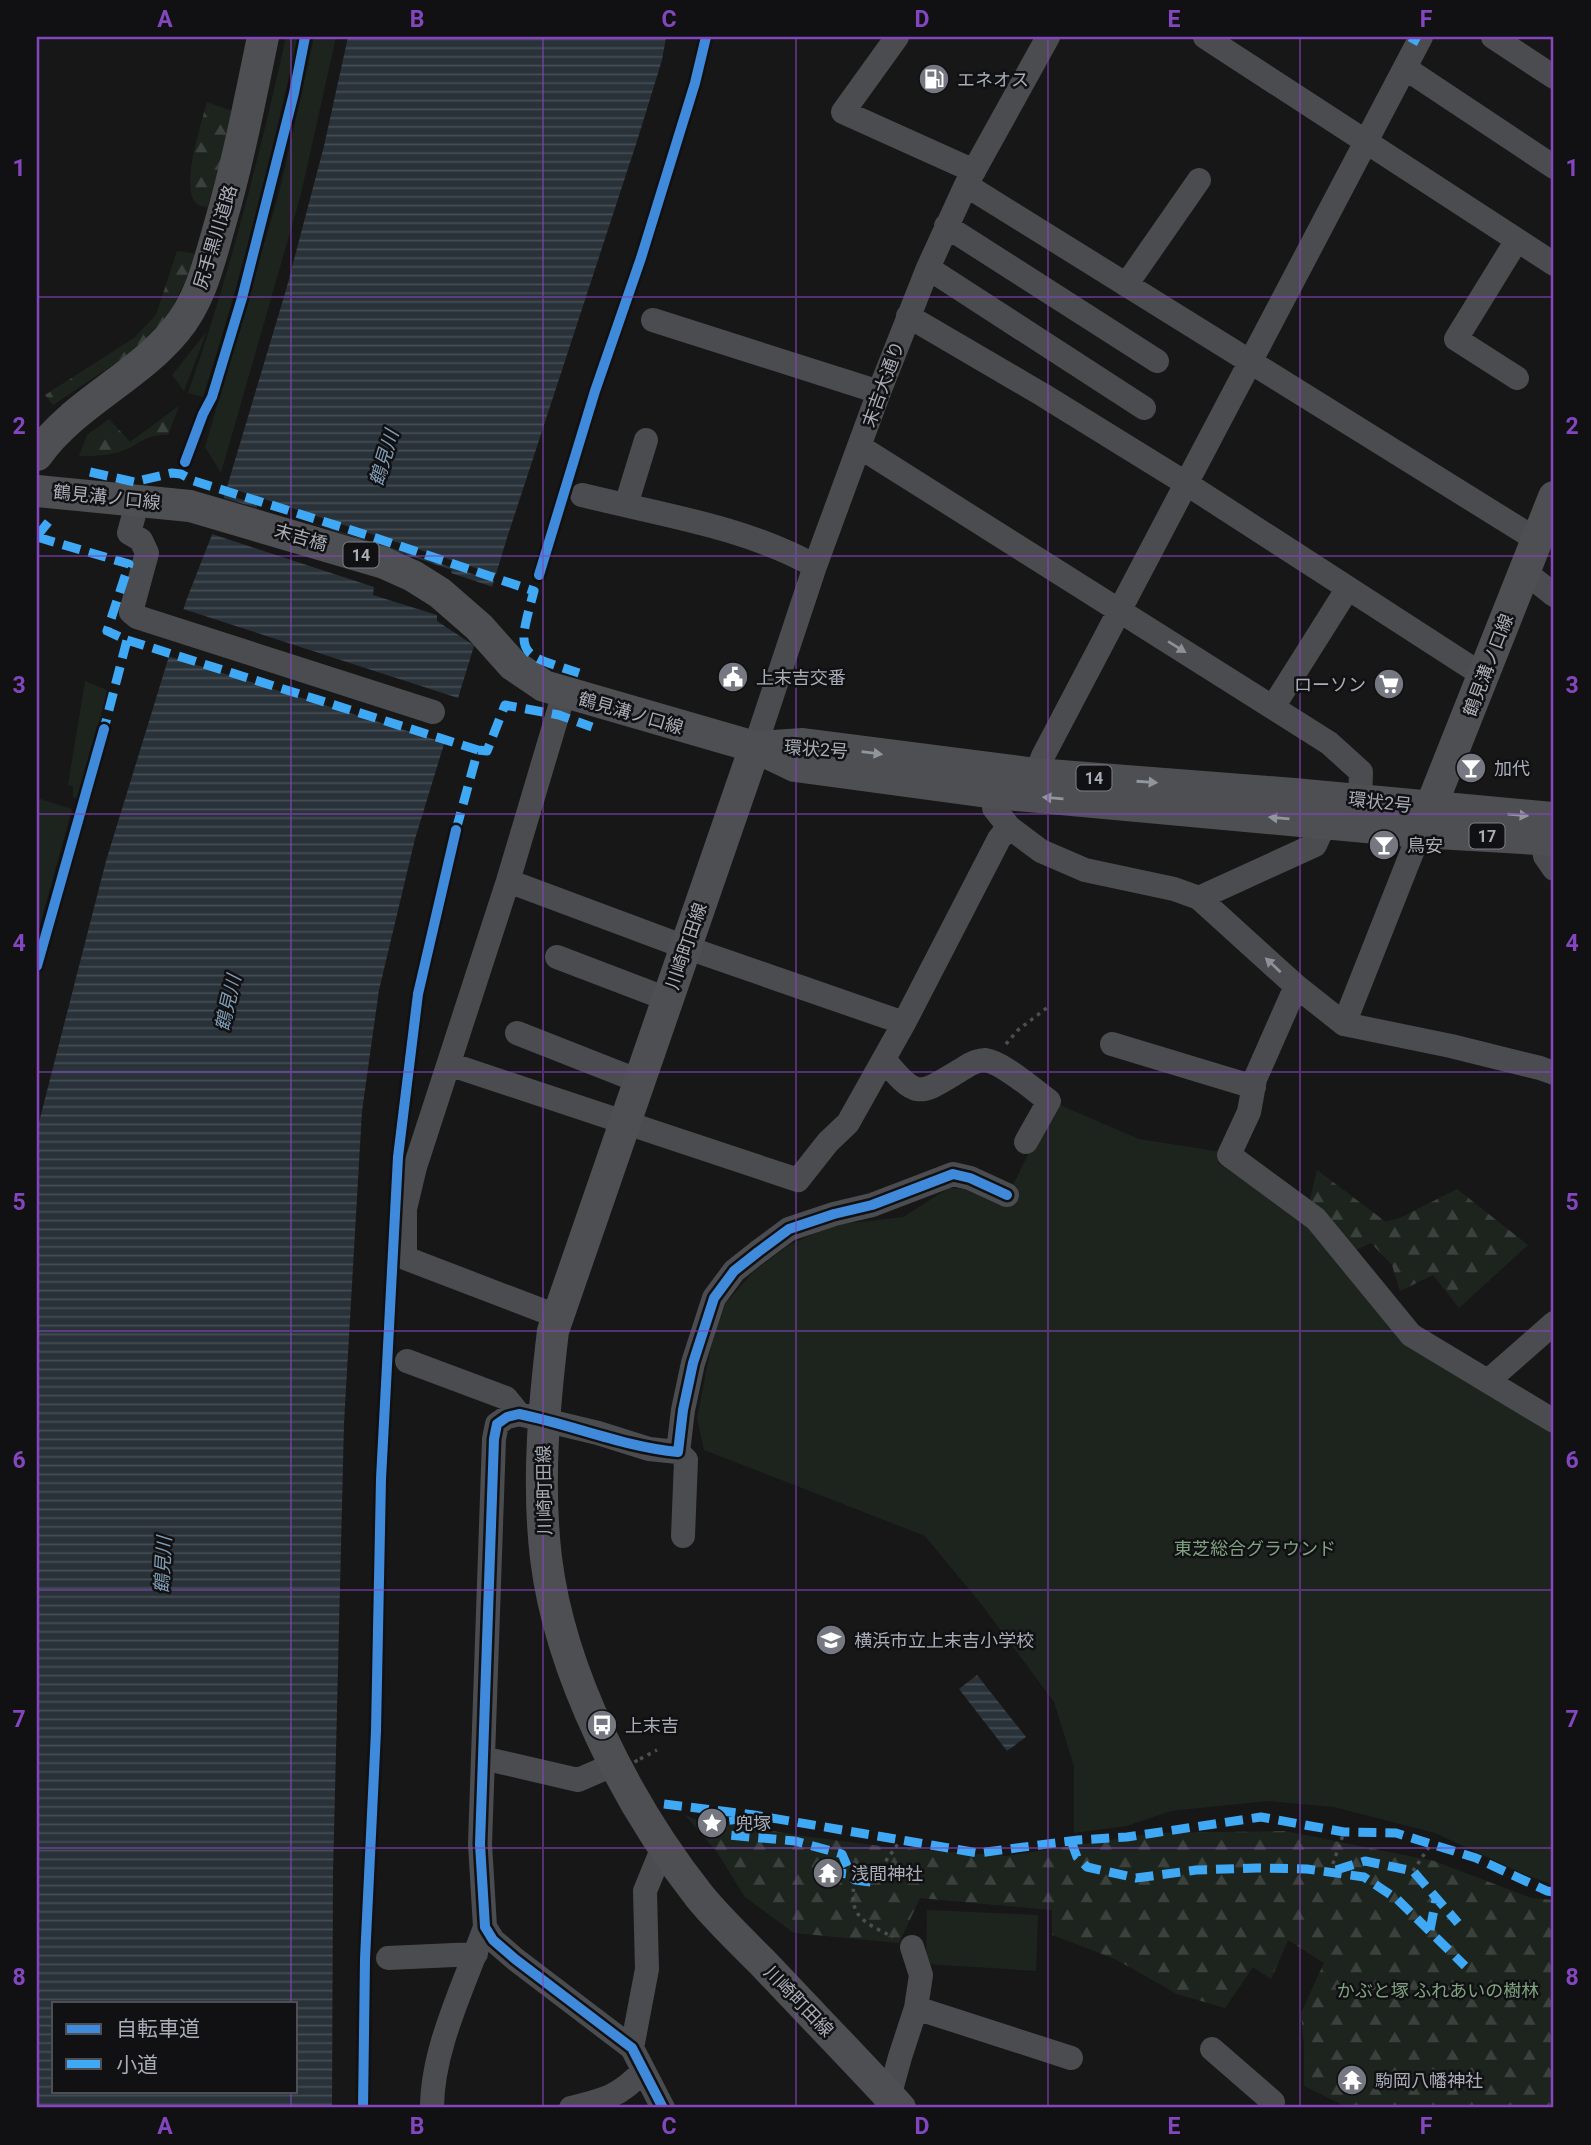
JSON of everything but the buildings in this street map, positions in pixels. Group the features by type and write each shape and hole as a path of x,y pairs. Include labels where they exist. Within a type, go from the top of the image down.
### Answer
{"main road":[{"name":"尻手黒川道路","path":"37,455 49,439 92,402 144,363 176,330 202,289 236,166 263,37"},
{"name":"鶴見溝ノ口線","path":"37,491 177,505"},
{"name":"鶴見溝ノ口線","path":"1427,820 1554,497"},
{"name":"末吉橋","path":"177,505 205,509 328,545 384,563 413,576 460,609 513,665"},
{"name":"鶴見溝ノ口線","path":"513,665 544,686 564,694 755,747"},
{"name":"環状2号","path":"755,747 803,744 1036,774 1360,800 1427,820"},
{"name":"環状2号","path":"755,747 795,766 995,793 1325,823 1427,820 1550,832"},
{"name":"川崎町田線","path":"755,747 553,1331 531,1416 541,1480 546,1558 559,1626 583,1692 617,1768 663,1847 701,1898 892,2105"}],"street":[{"path":"897,37 843,112 970,178 1126,285 1537,540"},
{"name":"末吉大通り","path":"755,747 815,566 908,316 946,226 970,178 1048,37"},
{"path":"1205,37 1554,264"},
{"path":"1036,774 1422,37"},
{"path":"1493,37 1554,77"},
{"path":"1405,68 1554,167"},
{"path":"1126,285 1199,180"},
{"path":"946,226 1157,360"},
{"path":"1517,240 1456,339 1517,378"},
{"path":"928,268 1144,408"},
{"path":"908,316 1187,484 1484,676"},
{"path":"653,320 879,392"},
{"path":"626,505 646,440"},
{"path":"860,447 1329,743 1361,772 1360,800"},
{"path":"582,495 683,517 741,534 790,552 815,566"},
{"path":"138,500 130,533 141,540 147,553 131,612 138,617 433,712"},
{"path":"1525,572 1554,595"},
{"path":"1273,707 1348,588"},
{"path":"559,1317 405,1258 405,1209 425,1131 508,881 564,694"},
{"path":"995,793 994,808 1009,827 1041,850 1085,870 1174,889 1199,898 1296,986 1344,1024 1463,1049 1554,1073"},
{"path":"1344,1024 1427,820"},
{"path":"1199,898 1315,845 1325,823"},
{"path":"449,1064 798,1180 828,1142 848,1124 904,1023 999,839 1009,827"},
{"path":"1550,832 1545,856 1554,869"},
{"path":"508,881 685,947 904,1023"},
{"path":"557,957 667,999"},
{"path":"1296,986 1255,1079 1249,1112 1229,1155 1316,1219 1411,1335 1554,1421"},
{"path":"517,1033 639,1081"},
{"path":"1112,1044 1254,1087"},
{"path":"884,1059 904,1083 921,1090 933,1087 969,1065 982,1060 992,1062 1049,1101 1026,1142"},
{"path":"678,1452 693,1363 714,1298 734,1272 758,1252 789,1229 872,1205 953,1174 970,1178 1007,1195"},
{"path":"1488,1381 1554,1323"},
{"path":"407,1362 506,1398 531,1416"},
{"path":"432,2108 432,2088 456,1999 485,1927 480,1844 494,1439 497,1424 507,1417 531,1416 649,1449 678,1452 686,1460 683,1536"},
{"path":"483,1758 578,1780 617,1768"},
{"path":"632,2048 647,1969 645,1891 663,1847"},
{"path":"485,1927 493,1940 515,1959 632,2048 663,2108"},
{"path":"892,2105 900,2057 916,2008 921,1975 912,1947"},
{"path":"388,1958 476,1954"},
{"path":"916,2008 1070,2058"},
{"path":"1212,2049 1273,2102 1270,2108"},
{"path":"571,2108 611,2098 643,2071"}],"path":[{"path":"992,1062 1018,1030 1048,1007"},
{"path":"617,1768 657,1750"},
{"path":"1330,1872 1344,1832"},
{"path":"871,1882 900,1841"},
{"path":"1413,1871 1431,1844"},
{"path":"855,1880 851,1896 856,1915 869,1925 912,1947"}],"green space":[{"path":"286,37 298,37 255,218 203,397 188,393 242,216"},
{"path":"314,37 336,37 301,194 221,473 205,447 280,189"},
{"path":"207,102 235,112 207,208 197,204 190,185 193,155"},
{"path":"177,251 198,254 166,321 138,348 53,405 45,395 134,338 156,315"},
{"path":"207,331 184,391 172,375"},
{"path":"179,406 168,435 147,438 114,453 79,456 87,435 109,419 130,442"},
{"path":"85,681 107,690 80,800 73,797 73,786 68,785"},
{"path":"37,798 72,809 37,936"},
{"name":"東芝総合グラウンド","path":"1053,1102 1139,1139 1222,1152 1218,1163 1314,1229 1404,1342 1554,1429 1554,1885 1435,1833 1334,1807 1268,1801 1171,1811 1127,1826 1074,1833 1074,1767 1054,1702 982,1605 925,1536 704,1450 697,1418 711,1347 725,1304 755,1270 791,1244 833,1225 903,1217 949,1188 978,1190 1004,1204"},
{"path":"1317,1170 1386,1222 1402,1217 1457,1189 1528,1245 1459,1308 1433,1275 1400,1291 1392,1265 1371,1243 1353,1251 1310,1199"},
{"name":"かぶと塚 ふれあいの樹林","path":"685,1815 707,1824 737,1825 896,1848 1006,1856 1155,1833 1285,1831 1434,1861 1531,1898 1554,1900 1554,2105 1551,2108 1349,2108 1304,2086 1301,2013 1324,1963 1288,1940 1271,1979 1253,1967 1225,2008 1177,1994 1115,1959 1052,1935 1052,1910 920,1898 899,1943 794,1933 745,1897 717,1852"},
{"path":"927,1910 1038,1915 1036,1971 926,1964"}],"water":[{"name":"鶴見川","path":"348,37 666,37 662,60 638,138 507,538 415,839 379,990 362,1111 344,1423 333,1873 332,2108 37,2108 37,1130 106,861 186,601 215,527 286,290 324,146"},
{"path":"977,1675 1026,1737 1007,1751 959,1689"}],"pier":[{"path":"224,486 500,576 498,582 306,521 452,570 451,573 496,588 478,648 437,621 437,615 373,595 374,587 209,533 220,497 257,508 256,504 222,493"},
{"path":"180,608 461,699 449,744 165,655"}],"marked path":[{"path":"1410,37 1419,42"},
{"path":"90,472 134,482 172,473 181,474 194,481 534,591 525,628 526,649 543,661 579,673"},
{"path":"37,536 54,515"},
{"path":"37,537 129,564 107,631 127,640 104,729"},
{"path":"127,640 478,750"},
{"path":"456,830 478,750 487,751 505,705 559,715 592,727"},
{"path":"664,1804 754,1815 978,1853 1078,1840 1127,1837 1261,1817 1344,1832 1396,1833 1476,1858 1554,1892"},
{"path":"747,1818 715,1822 728,1835 795,1841 842,1854 848,1874"},
{"path":"1071,1841 1077,1857 1087,1867 1136,1878 1196,1870 1257,1868 1307,1869 1364,1877 1397,1899 1465,1966"},
{"path":"1336,1870 1365,1861 1413,1871 1458,1923"},
{"path":"828,1872 848,1874 855,1880 871,1882"},
{"path":"1430,1930 1436,1899"}],"cycle path":[{"path":"185,462 212,397 242,298 294,93 305,37"},
{"path":"539,575 595,391 641,258 695,83 706,37"},
{"path":"37,966 104,729"},
{"path":"363,2108 365,1959 376,1731 381,1479 398,1157 418,994 456,830"},
{"path":"663,2108 632,2048 515,1959 493,1940 485,1927 480,1844 494,1439 497,1424 507,1417 519,1414 638,1446 678,1452 693,1363 714,1298 734,1271 758,1252 789,1229 872,1205 953,1174 970,1178 1007,1195"}],"place":[{"name":"エネオス","path":"934,79"},
{"name":"上末吉交番","path":"733,677"},
{"name":"ローソン","path":"1389,684"},
{"name":"加代","path":"1471,768"},
{"name":"鳥安","path":"1384,845"},
{"name":"横浜市立上末吉小学校","path":"831,1640"},
{"name":"上末吉","path":"602,1725"},
{"name":"兜塚","path":"712,1823"},
{"name":"浅間神社","path":"828,1873"},
{"name":"駒岡八幡神社","path":"1352,2080"}]}
